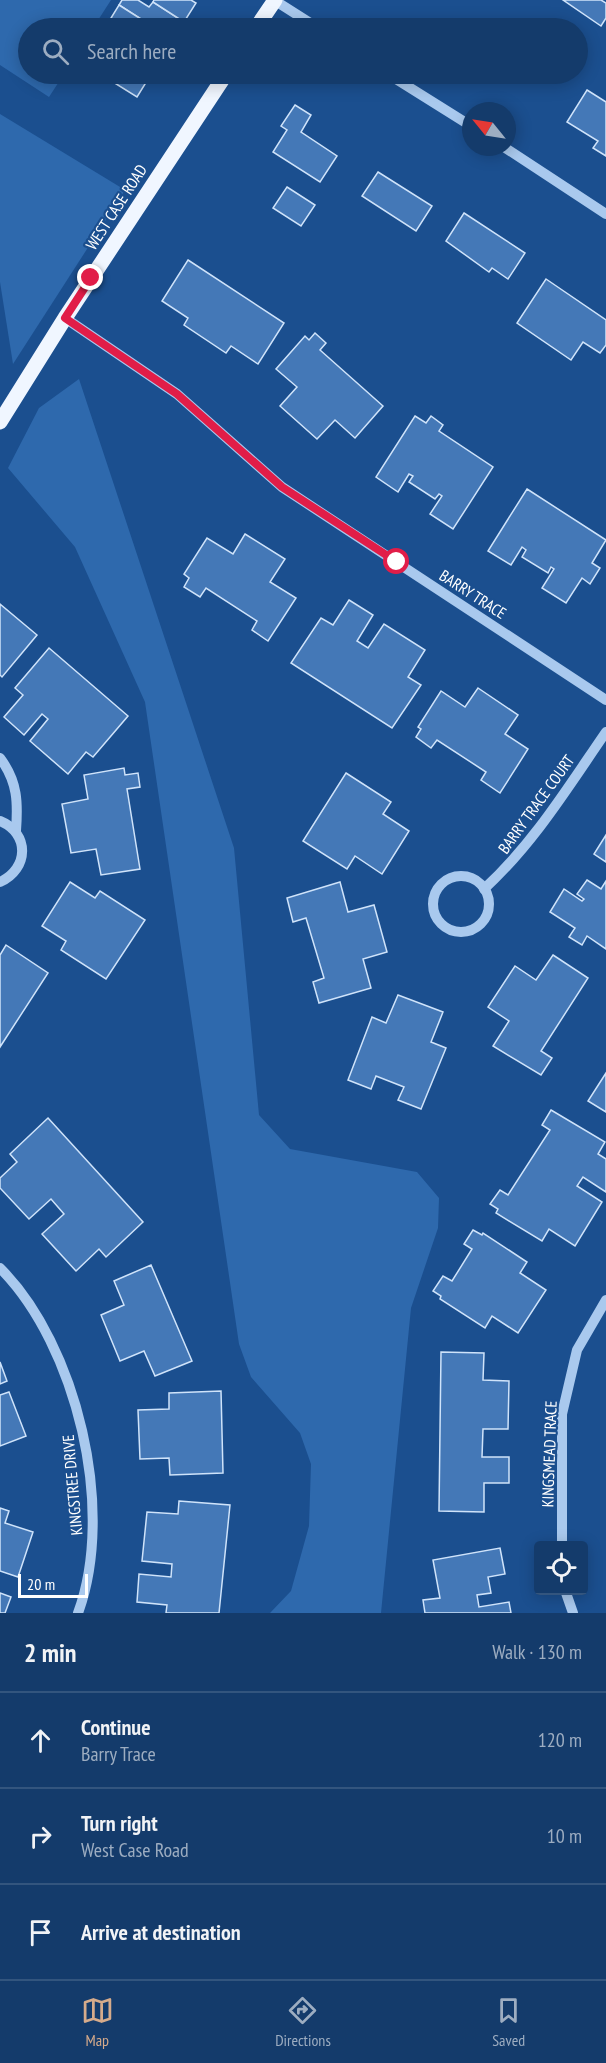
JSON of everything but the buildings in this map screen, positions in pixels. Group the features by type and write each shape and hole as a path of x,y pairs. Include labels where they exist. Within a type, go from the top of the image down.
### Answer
{"main road":[{"path":"262,18 274,0"},
{"name":"WEST CASE ROAD","path":"0,422 65,318 219,84"}],"street":[{"path":"274,0 302,18"},
{"path":"404,84 462,120"},
{"path":"516,155 606,214"},
{"name":"BARRY TRACE","path":"65,318 177,394 282,487 606,700"},
{"name":"BARRY TRACE COURT","path":"484,889 512,864 539,830 606,732"},
{"path":"0,758 15,783 18,800 16,831 21,841 22,861 10,877 0,882"},
{"path":"0,821 16,831"},
{"path":"465,876 476,880 484,889 489,900 489,911 483,922 463,933 452,931 441,925 435,915 433,904 435,892 443,883 453,877 465,876"},
{"name":"KINGSTREE DRIVE","path":"0,1268 22,1290 43,1324 64,1370 81,1421 89,1476 92,1553 84,1597 78,1613"},
{"name":"KINGSMEAD TRACE","path":"562,1541 562,1414 577,1350 606,1300"},
{"path":"567,1595 573,1613"}],"shaded area":[{"path":"0,0 111,0 99,18 18,18 18,77 0,65"},
{"path":"29,84 57,84 49,97"},
{"path":"0,114 125,190 13,364 0,282"},
{"path":"79,379 234,848 259,1115 290,1149 417,1172 439,1198 438,1228 411,1308 381,1613 270,1613 291,1591 309,1526 311,1464 300,1433 251,1377 239,1344 145,702 75,547 8,468 39,408"}],"route":[{"path":"91,278 65,318 177,394 282,487 397,562"}]}
